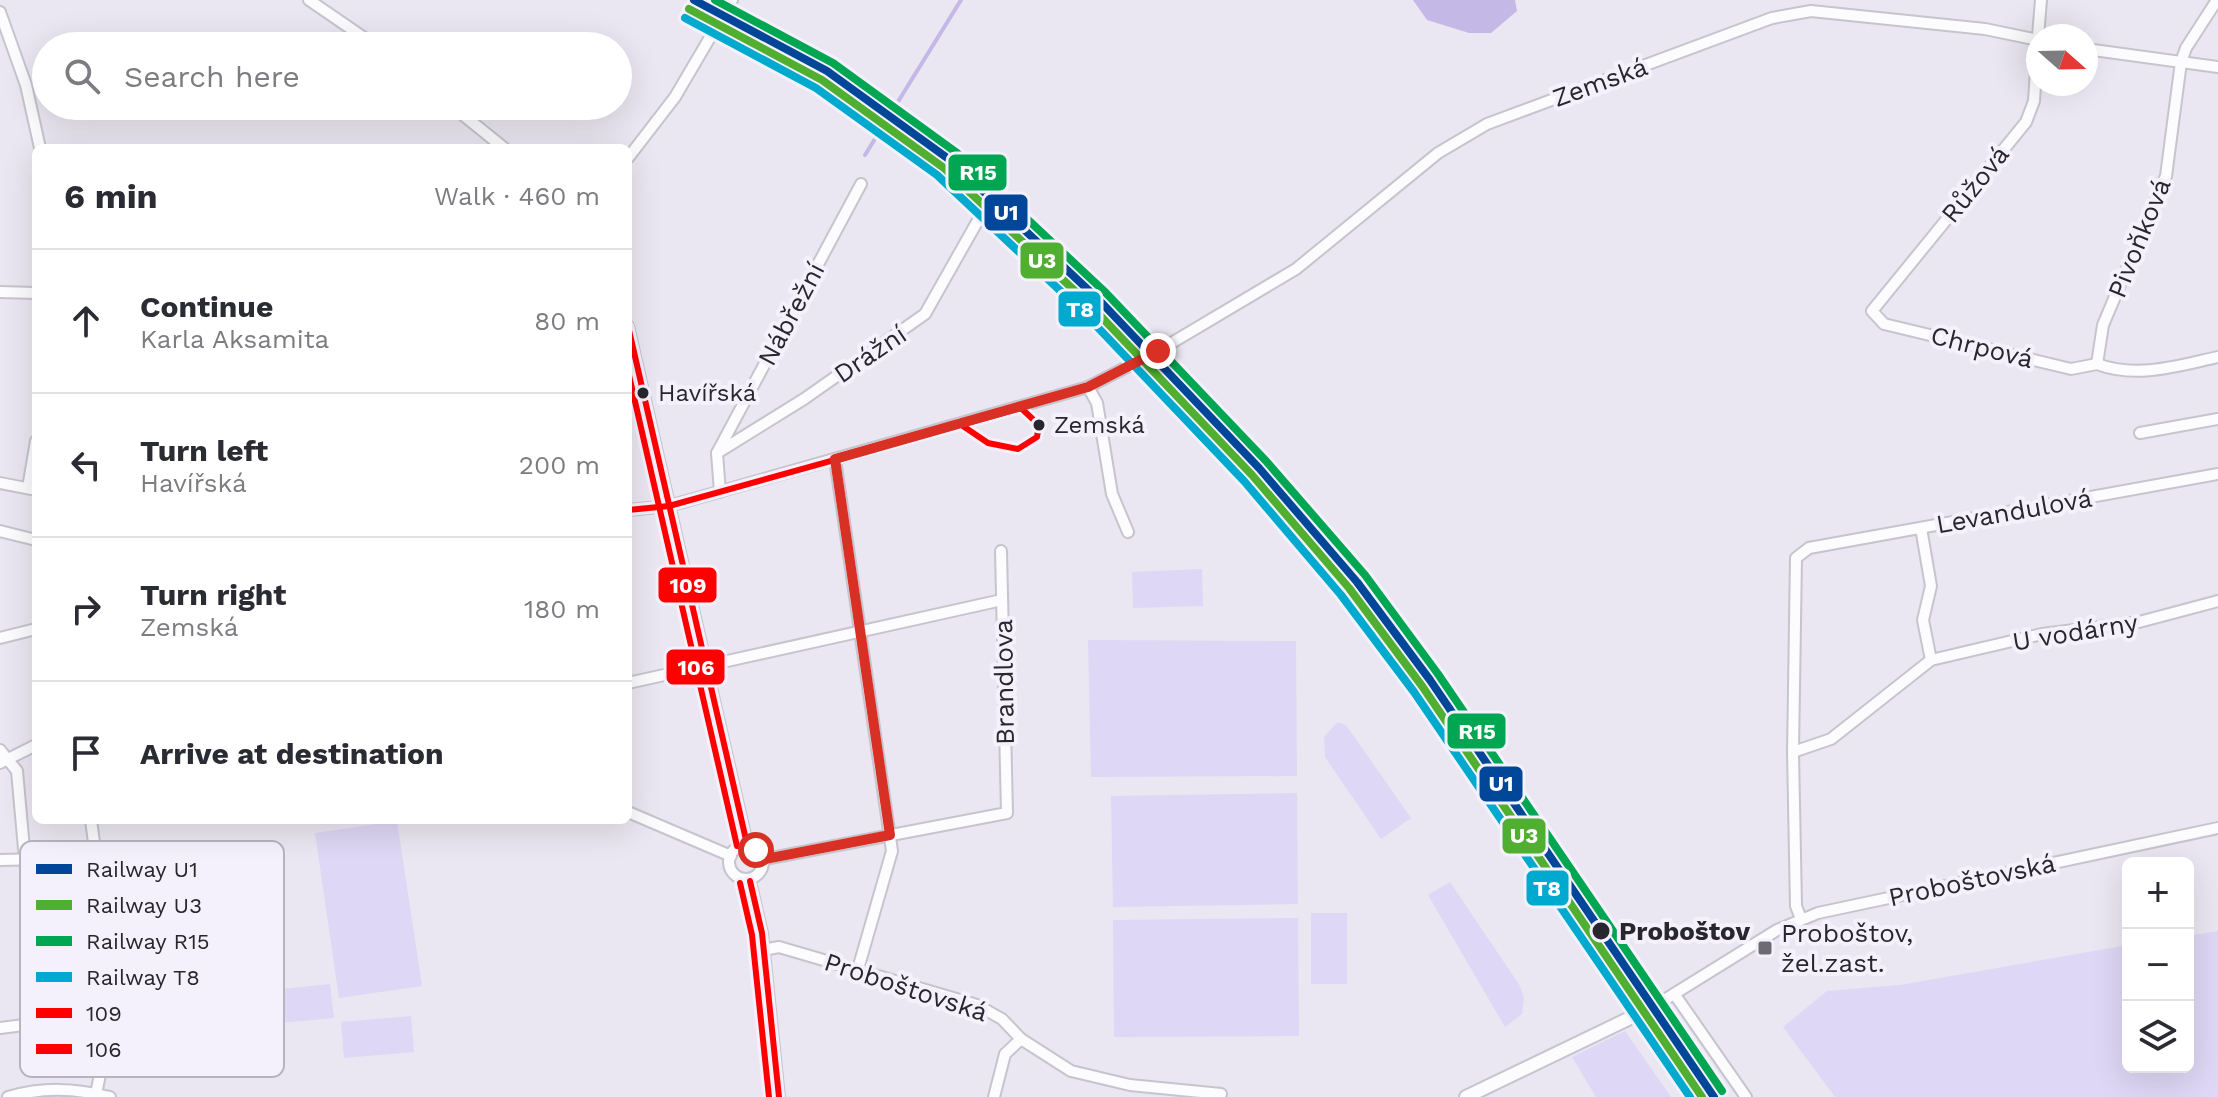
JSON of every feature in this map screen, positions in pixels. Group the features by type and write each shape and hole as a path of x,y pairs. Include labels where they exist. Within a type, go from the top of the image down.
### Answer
{"street":[{"path":"309,0 356,32"},
{"path":"632,153 675,97 732,0"},
{"name":"Růžová","path":"2039,24 2041,0"},
{"path":"2181,62 2186,48 2217,0"},
{"name":"Zemská","path":"632,510 669,506 1088,387 1158,351 1296,269 1438,153 1487,124 1772,18 1811,11 2026,36"},
{"path":"0,12 26,85 32,112"},
{"path":"2098,51 2218,67"},
{"name":"Pivoňková","path":"2097,364 2103,325 2166,176 2181,62"},
{"name":"Růžová","path":"1872,311 2026,122 2034,96"},
{"path":"34,120 39,144"},
{"path":"469,120 499,144"},
{"name":"Nábřežní","path":"717,453 861,184"},
{"name":"Drážní","path":"717,453 804,399 925,314 981,215"},
{"path":"0,292 32,293"},
{"name":"Chrpová","path":"1872,311 1884,324 2071,369 2097,364 2117,371 2157,370 2218,357"},
{"path":"632,344 747,844 756,850 760,860 759,873 750,881"},
{"path":"1088,387 1097,403 1112,494 1128,532"},
{"path":"2140,433 2218,419"},
{"path":"717,453 720,492"},
{"path":"835,459 892,851 858,969"},
{"name":"Levandulová","path":"1793,752 1796,558 1809,548 2218,474"},
{"path":"0,483 32,489"},
{"path":"1921,528 1931,586 1923,620 1931,660"},
{"path":"0,531 32,539"},
{"name":"Brandlova","path":"890,835 1007,813 1001,551"},
{"path":"632,682 1002,600"},
{"name":"U vodárny","path":"1793,752 1831,739 1931,660 2042,634 2139,622 2218,601"},
{"path":"0,638 32,630"},
{"path":"23,841 17,771 3,756 32,746"},
{"path":"1793,752 1796,906 1801,919"},
{"path":"632,814 731,856"},
{"name":"Proboštovská","path":"1653,1007 1760,940 1801,919 2218,828"},
{"path":"760,860 890,835"},
{"path":"747,844 737,846 731,856 735,875 750,881"},
{"path":"0,860 20,858"},
{"path":"750,881 763,950 779,1097"},
{"name":"Proboštovská","path":"763,950 779,947 977,1005 1002,1019 1021,1039 1071,1071 1093,1078 1221,1094"},
{"path":"1675,995 1746,1097"},
{"path":"1466,1097 1653,1007"},
{"path":"0,1028 20,1026"},
{"path":"994,1097 1005,1054 1021,1039"},
{"path":"96,1094 99,1077"},
{"path":"8,1097 36,1089 110,1097"}],"shaded area":[{"path":"1413,0 1515,0 1517,11 1491,33 1469,33 1427,20"},
{"path":"1202,569 1203,606 1133,608 1132,572"},
{"path":"1088,640 1296,641 1297,776 1091,777"},
{"path":"1338,722 1346,725 1411,818 1381,839 1325,757 1324,737"},
{"path":"1297,793 1298,904 1113,907 1111,796"},
{"path":"397,824 422,986 339,998 315,833"},
{"path":"1450,882 1520,986 1524,998 1522,1014 1505,1027 1428,895"},
{"path":"1311,913 1347,913 1347,984 1311,984"},
{"path":"1298,918 1299,1036 1114,1037 1113,920"},
{"path":"2218,931 2218,1097 1835,1097 1783,1027 1827,991 1900,985 2122,946 2122,1073 2194,1073 2194,935"},
{"path":"330,984 334,1018 284,1023 284,989"},
{"path":"411,1016 414,1052 344,1058 341,1022"},
{"path":"1625,1031 1671,1097 1596,1097 1572,1057"}],"waterway":[{"path":"865,155 961,0"}],"rail line":[{"name":"U1","path":"694,0 827,71 950,160 1099,300 1259,468 1357,582 1430,680 1714,1097"},
{"name":"R15","path":"715,0 833,63 957,153 1106,293 1266,461 1365,575 1438,674 1722,1091"},
{"name":"U3","path":"689,9 822,80 944,168 1092,307 1252,475 1349,588 1422,686 1702,1097"},
{"name":"T8","path":"685,18 816,88 937,175 1085,314 1244,481 1341,595 1414,692 1690,1097"}],"transit line":[{"name":"109","path":"632,343 747,844"},
{"name":"106","path":"632,388 737,846"},
{"name":"109","path":"960,424 988,443 1018,449 1037,437 1039,425 1021,408"},
{"name":"109","path":"632,510 669,506 1021,408"},
{"name":"109","path":"750,881 762,933 779,1097"},
{"name":"106","path":"740,883 752,935 769,1097"}],"place":[{"name":"Havířská","path":"643,393"},
{"name":"Zemská","path":"1039,425"},
{"name":"Proboštov","path":"1601,931"},
{"name":"Proboštov, žel.zast.","path":"1765,948"}],"route":[{"path":"756,850 760,860 890,835 835,459 1088,387 1158,351"}]}
